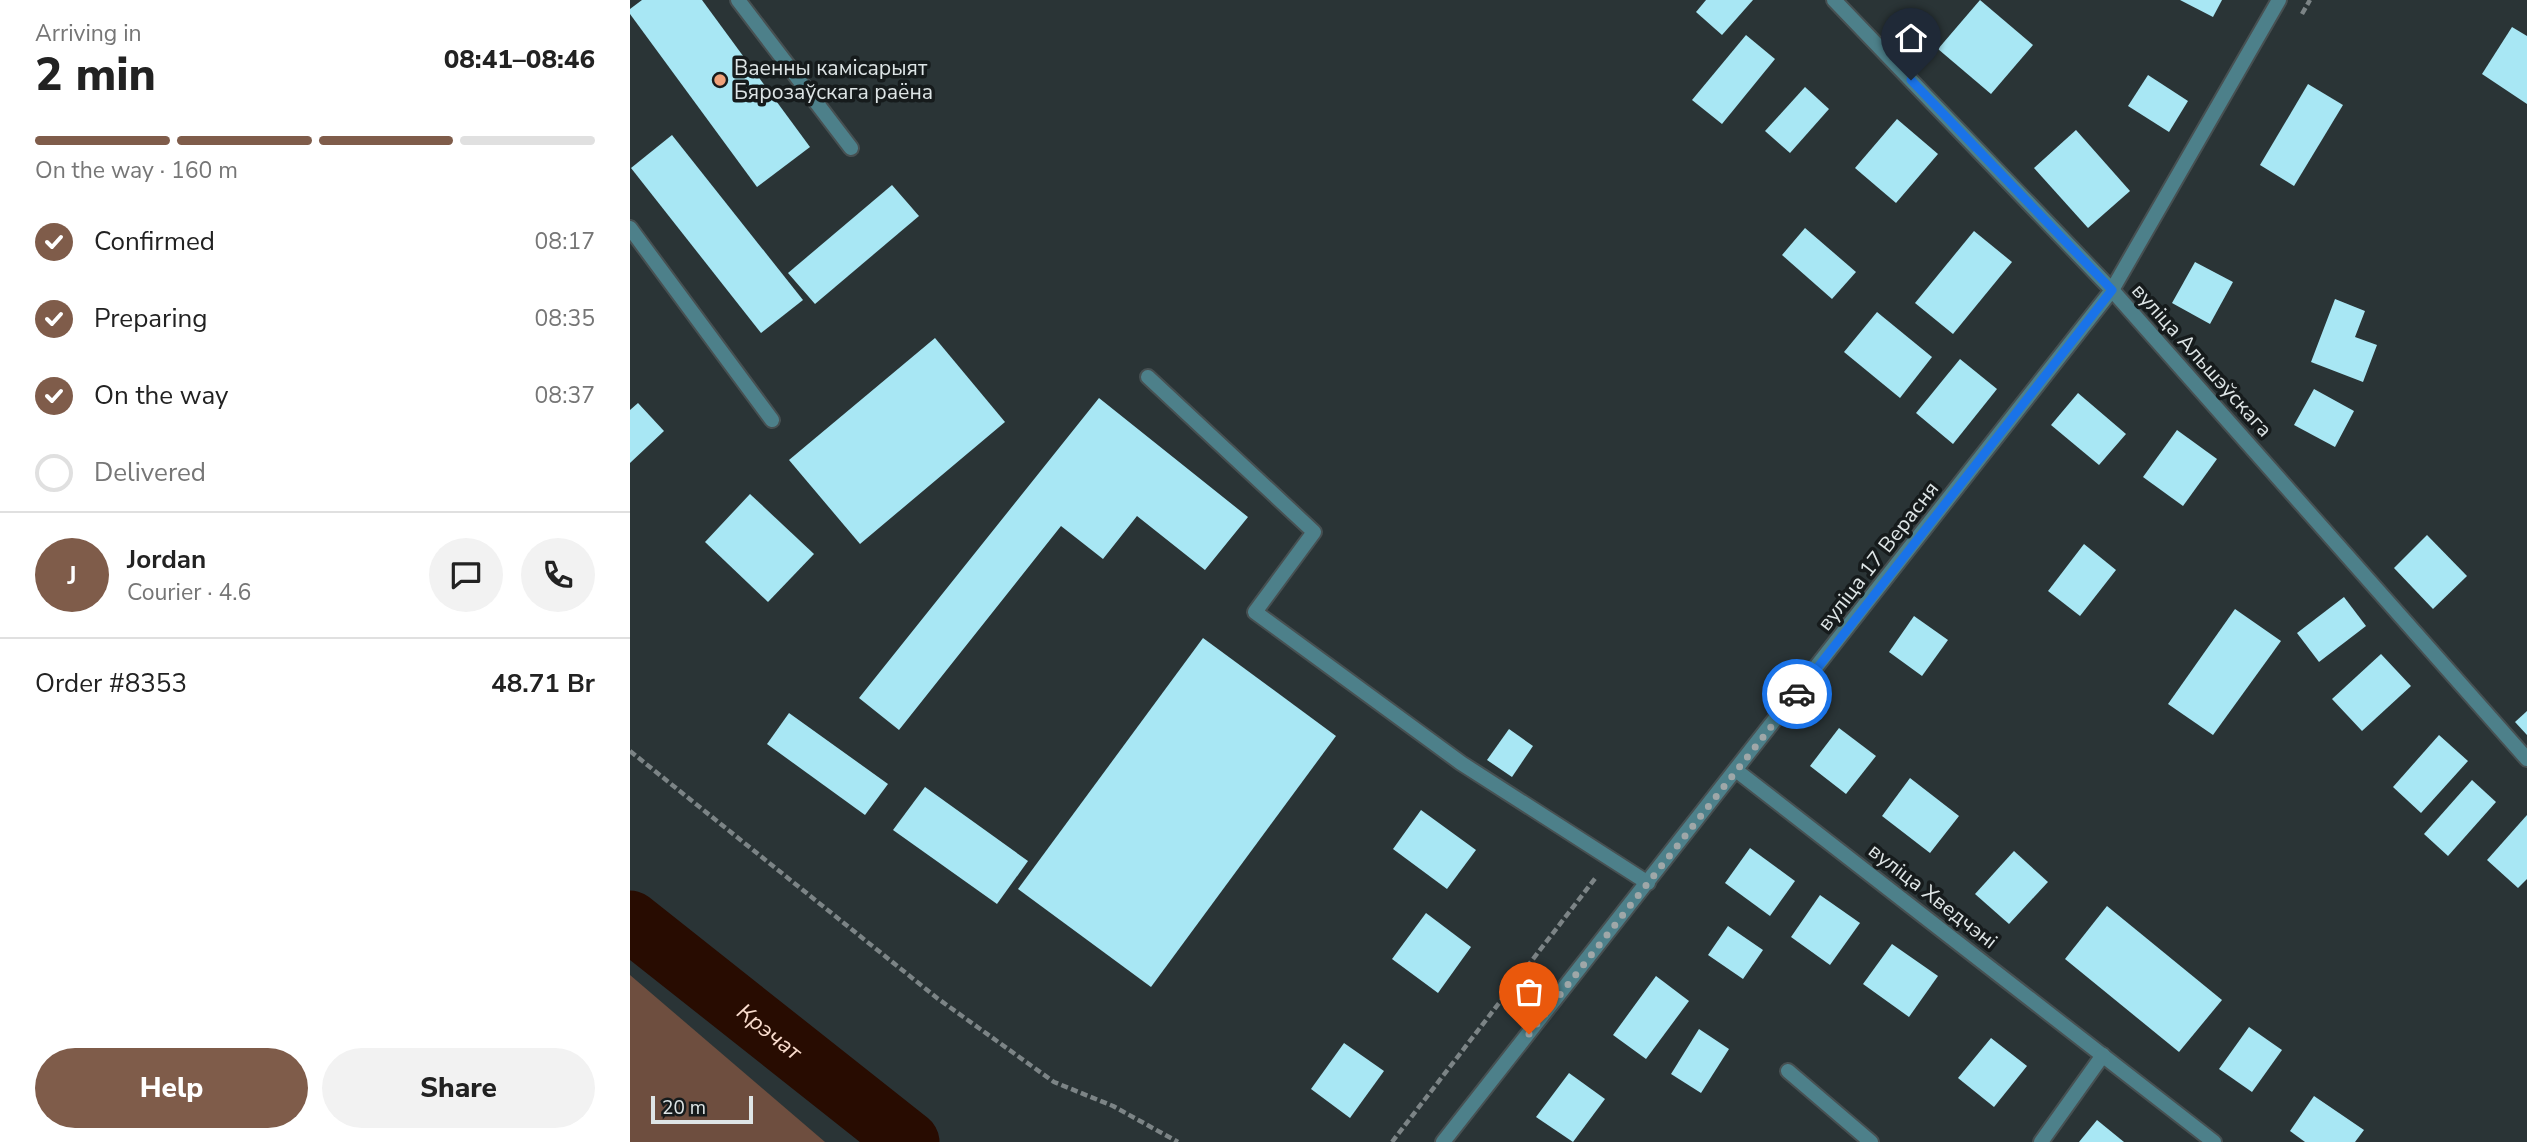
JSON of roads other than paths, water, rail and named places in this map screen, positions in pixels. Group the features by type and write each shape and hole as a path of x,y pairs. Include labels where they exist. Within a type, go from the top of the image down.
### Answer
{"street":[{"path":"738,0 851,148"},
{"name":"вуліца Альшэўскага","path":"1834,0 2112,290 2527,759"},
{"name":"вуліца 17 Верасня","path":"1443,1142 1737,771 2112,290 2279,0"},
{"path":"630,228 772,420"},
{"path":"1148,377 1314,532 1255,611 1461,763 1648,883"},
{"name":"вуліца Хведчэні","path":"1737,771 2214,1142"},
{"path":"2041,1142 2103,1055"},
{"path":"1787,1071 1871,1142"}],"waterway":[{"name":"Крэчат","path":"630,921 909,1142"}],"place":[{"name":"Ваенны камісарыят Бярозаўскага раёна","path":"720,80"}]}
